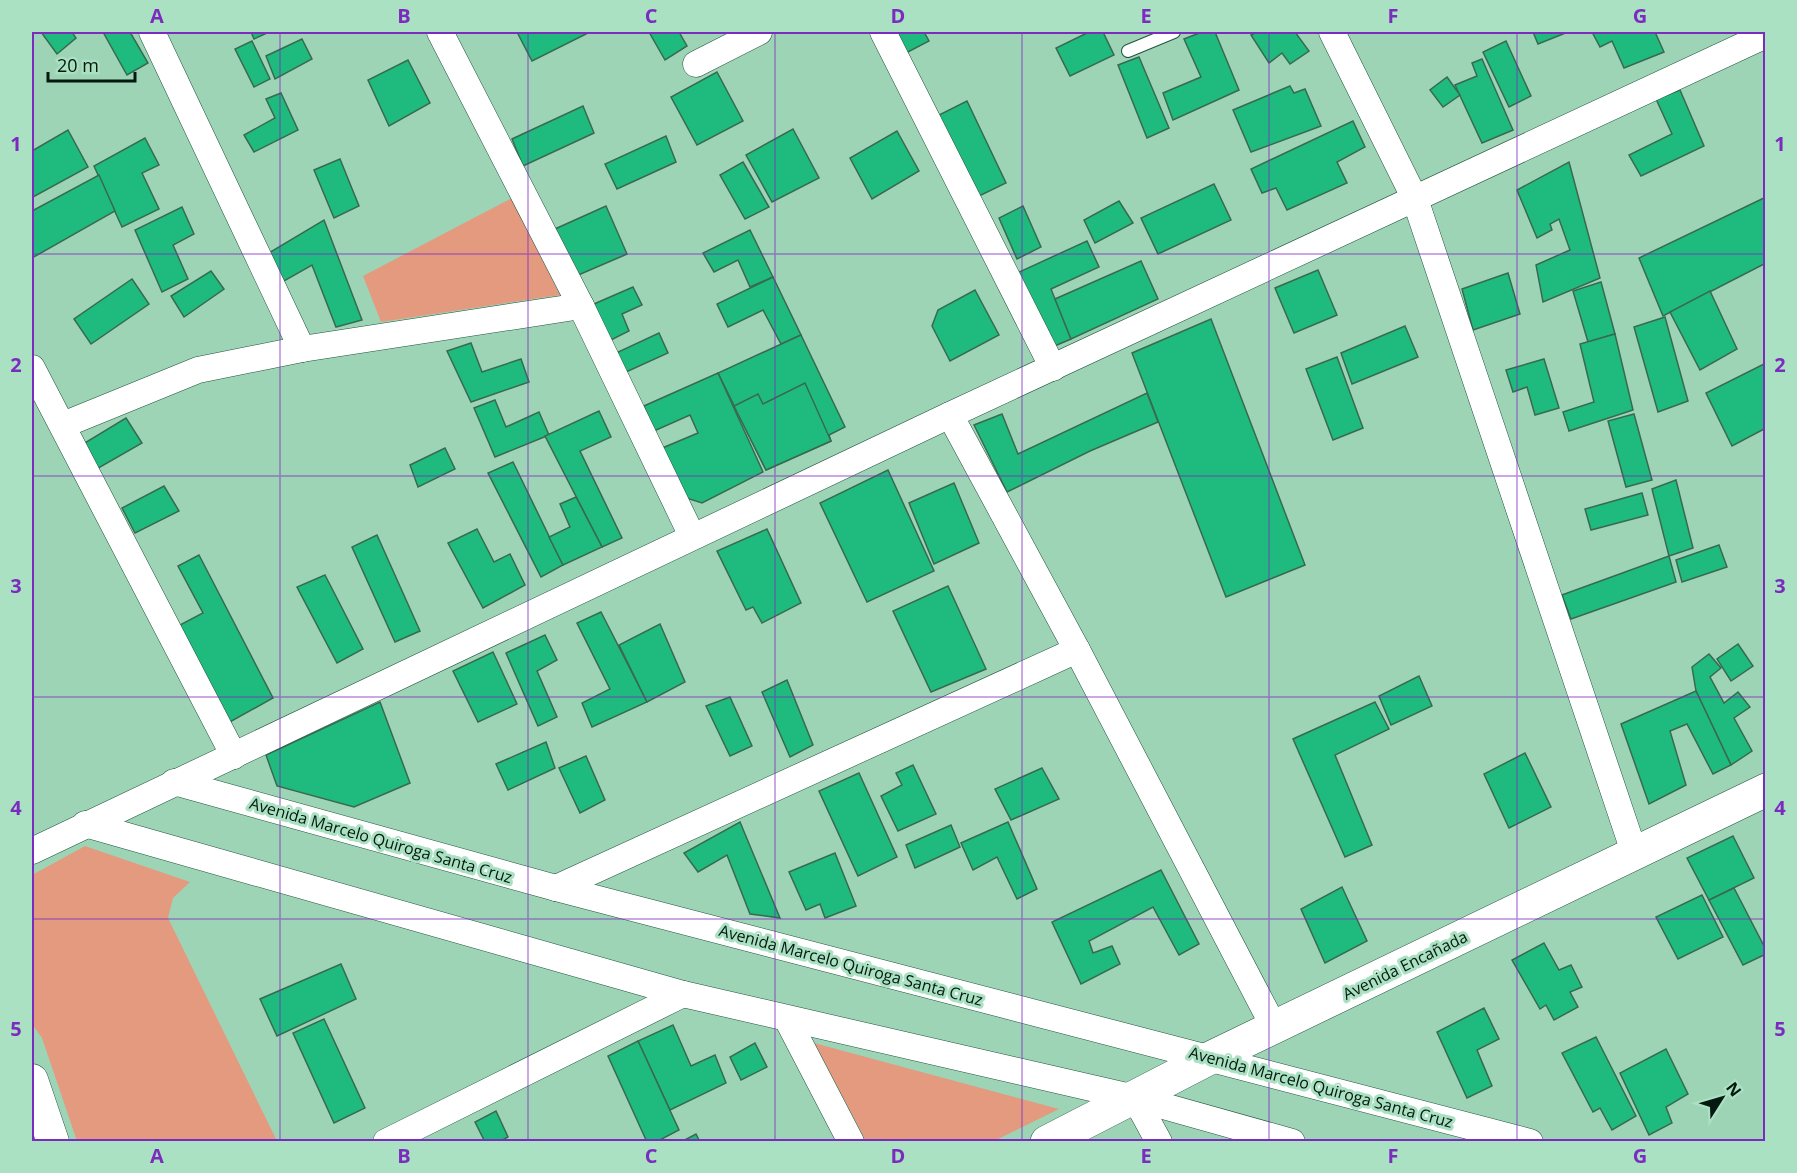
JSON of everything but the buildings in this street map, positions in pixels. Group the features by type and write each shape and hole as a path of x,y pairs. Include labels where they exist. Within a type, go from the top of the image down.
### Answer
{"main road":[{"name":"Avenida Encañada","path":"1047,1142 1210,1058 1275,1029 1634,852 1766,790"}],"street":[{"path":"152,32 302,349"},
{"path":"440,32 581,306 692,536"},
{"path":"696,64 759,32"},
{"path":"883,32 1053,368"},
{"path":"1332,32 1415,199 1634,852"},
{"path":"32,851 692,536 1766,35"},
{"path":"63,425 198,370 302,349 581,306"},
{"path":"32,368 234,756"},
{"path":"950,415 1077,650 1275,1029"},
{"path":"556,888 1077,650"},
{"name":"Avenida Marcelo Quiroga Santa Cruz","path":"174,782 556,888 1530,1142"},
{"path":"85,824 683,994 1135,1098 1292,1142"},
{"path":"386,1142 683,994"},
{"path":"787,1019 851,1142"},
{"path":"32,1080 53,1142"},
{"path":"1135,1098 1159,1142"}],"lane":[{"path":"1128,51 1174,32"}],"shaded area":[{"path":"512,198 560,295 381,322 363,276"},
{"path":"85,846 190,882 173,898 168,918 277,1141 77,1141 42,1038 32,1024 32,875"},
{"path":"814,1043 1059,1109 994,1141 866,1141"}]}
